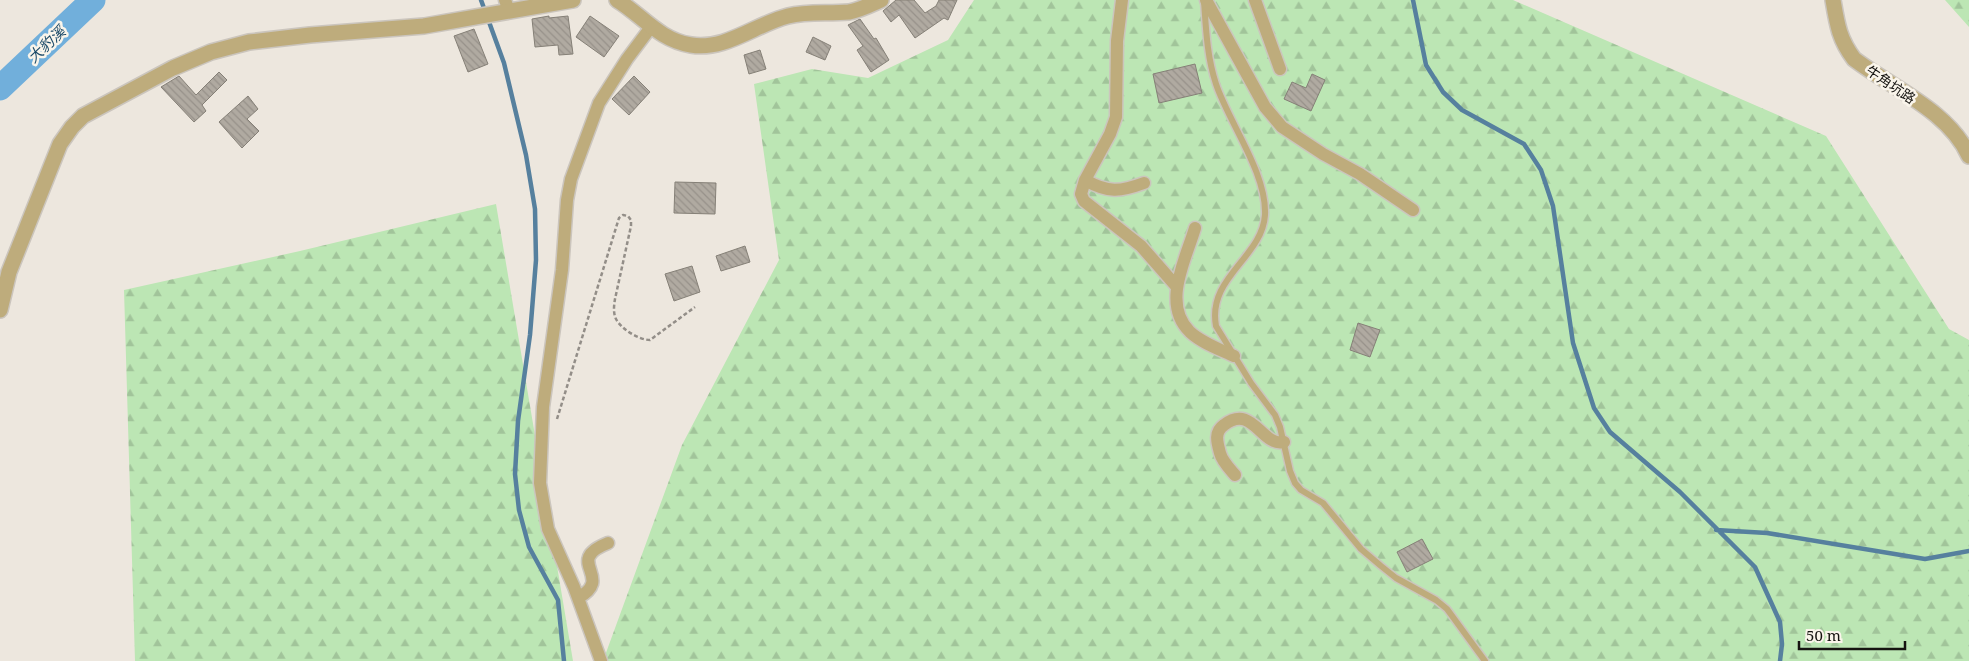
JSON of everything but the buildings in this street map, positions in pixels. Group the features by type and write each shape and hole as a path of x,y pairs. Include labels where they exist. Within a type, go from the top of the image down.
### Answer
{"street":[{"path":"0,310 9,272 40,200 60,144 72,126 84,116 173,68 211,52 250,42 424,26 476,16 503,8 573,0"},
{"path":"617,0 651,27 673,39 690,45 706,46 726,41 788,16 806,13 849,12 864,8 880,0"},
{"path":"1122,0 1116,41 1116,117 1110,134 1085,180 1081,194 1084,201 1141,246 1177,287"},
{"path":"1205,0 1265,107 1282,127 1323,154 1360,174 1414,210"},
{"path":"1255,0 1280,69"},
{"name":"牛角坑路","path":"1833,0 1838,30 1844,46 1854,59 1950,126 1964,145 1969,156"},
{"path":"601,661 578,598 548,529 540,483 543,406 562,270 567,200 571,179 599,103 627,59 651,27"},
{"path":"1085,180 1109,191 1130,188 1144,183"},
{"path":"1195,228 1177,287 1178,309 1182,321 1189,331 1199,339 1234,356"},
{"path":"1235,475 1221,457 1216,439 1217,432 1222,426 1234,418 1241,418 1252,423 1272,440 1278,443 1284,442"},
{"path":"578,598 590,590 593,585 588,565 591,552 594,548 608,543"}],"lane":[{"path":"1205,0 1206,42 1216,84 1260,182 1264,202 1263,226 1256,243 1227,280 1215,304 1214,317 1216,326 1255,390 1274,415 1280,427 1295,483 1301,490 1323,503 1361,549 1381,566 1396,578 1436,600 1447,610 1485,661"}],"path":[{"path":"554,427 619,218 623,215 628,216 632,226 615,299 614,310 616,320 636,336 644,340 650,340 695,308"}],"green space":[{"path":"974,0 1513,0 1826,136 1949,329 1969,340 1969,661 603,661 682,445 779,260 754,84 812,69 868,78 948,40"},
{"path":"1945,0 1969,0 1969,27"},
{"path":"496,204 573,661 135,661 124,290 300,251"}],"waterway":[{"name":"大豹溪","path":"0,88 93,0"},
{"path":"481,0 504,63 526,155 535,209 536,260 530,335 518,421 515,474 519,510 529,547 558,600 564,661"},
{"path":"1413,0 1426,65 1443,92 1462,110 1524,144 1541,170 1553,206 1573,343 1594,408 1610,432 1680,492 1755,567 1780,622 1782,644 1780,661"},
{"path":"1716,530 1767,533 1925,559 1969,551"}]}
